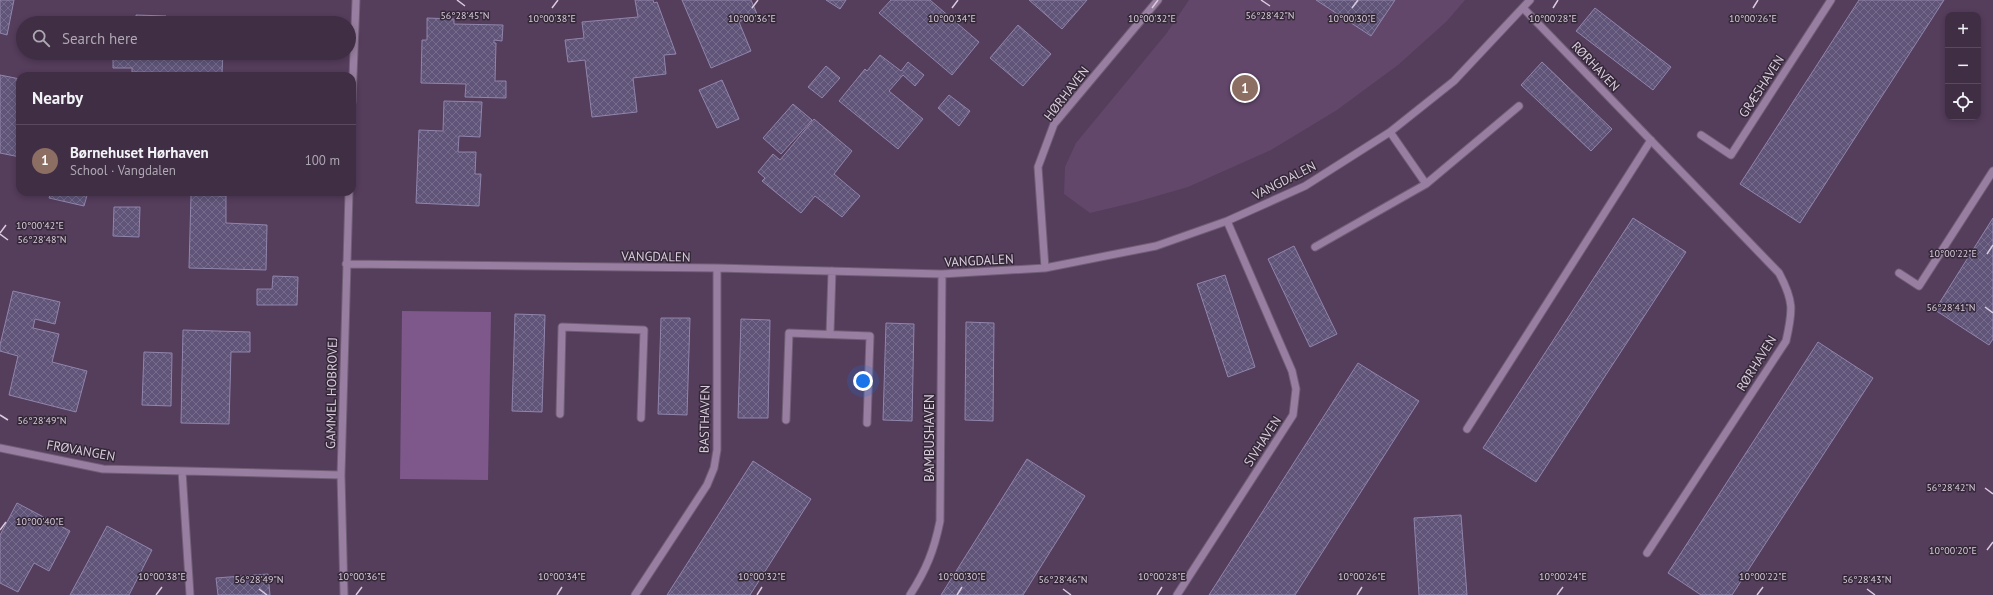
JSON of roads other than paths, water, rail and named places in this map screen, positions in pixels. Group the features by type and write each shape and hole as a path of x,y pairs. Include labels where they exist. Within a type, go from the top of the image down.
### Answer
{"street":[{"path":"355,16 356,0"},
{"name":"HØRHAVEN","path":"1045,268 1038,167 1054,124 1158,0"},
{"name":"VANGDALEN","path":"346,264 717,268 942,274 1045,268 1156,246 1227,221 1305,186 1390,132 1454,81 1524,9 1530,0"},
{"name":"GRÆSHAVEN","path":"1701,135 1731,155 1831,0"},
{"name":"RØRHAVEN","path":"1524,9 1779,273 1790,292 1792,315 1786,341 1648,552"},
{"path":"353,72 354,60"},
{"path":"1315,247 1426,184 1519,106"},
{"path":"1390,132 1426,184"},
{"path":"1468,428 1651,140"},
{"path":"1899,273 1919,286 1993,171"},
{"name":"GAMMEL HOBROVEJ","path":"344,595 341,474 349,196"},
{"name":"SIVHAVEN","path":"1177,595 1293,415 1296,390 1292,371 1227,221"},
{"name":"BASTHAVEN","path":"635,595 707,485 714,468 717,450 717,268"},
{"path":"830,334 832,271"},
{"name":"BAMBUSHAVEN","path":"910,595 920,579 934,549 940,522 942,274"},
{"path":"560,414 562,327 644,330 641,418"},
{"path":"786,420 789,333 830,334 870,336 867,423"},
{"name":"FRØVANGEN","path":"0,448 103,469 341,474"},
{"path":"182,470 190,595"}],"place":[{"name":"Børnehuset Hørhaven","path":"1245,88"}]}
